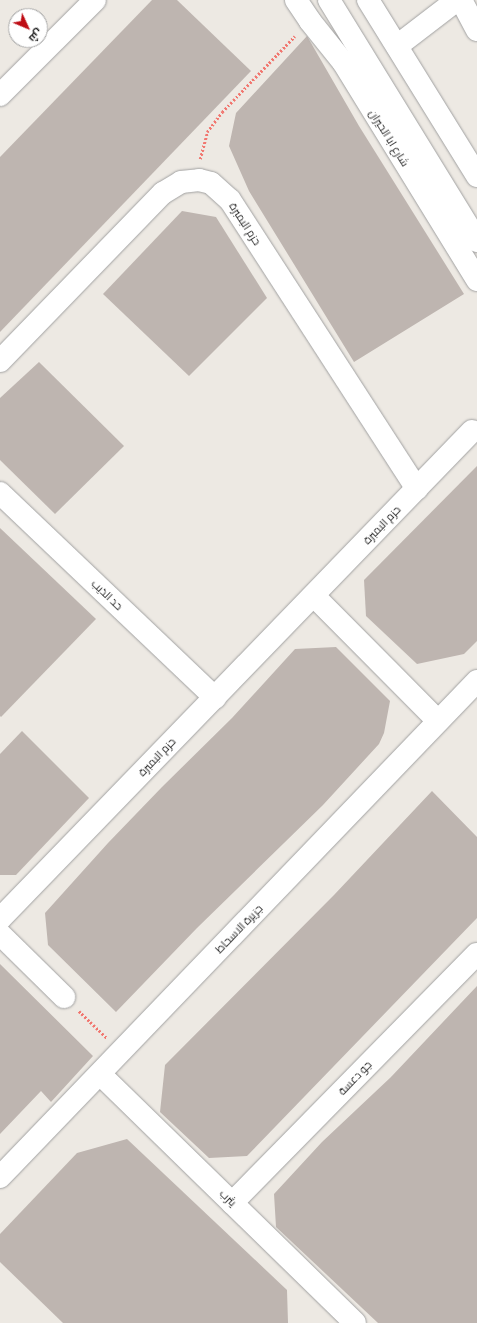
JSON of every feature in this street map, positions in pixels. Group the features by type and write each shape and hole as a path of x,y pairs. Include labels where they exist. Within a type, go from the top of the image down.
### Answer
{"street":[{"path":"0,95 95,0"},
{"name":"شارع ابا الحيران","path":"296,0 310,21 343,62 477,280"},
{"path":"317,0 333,7"},
{"path":"368,0 477,176"},
{"path":"397,46 457,0"},
{"path":"461,0 477,30"},
{"name":"شارع ابا الحيران","path":"333,7 477,241"},
{"path":"0,361 163,193 181,182 198,180"},
{"name":"حزم البمبرة","path":"198,180 211,183 230,200 417,489"},
{"name":"حزم البمبرة","path":"0,919 472,431"},
{"name":"حد الذيب","path":"0,493 215,698"},
{"path":"314,596 438,721"},
{"name":"جزيرة الاسحاط","path":"0,1177 477,681"},
{"path":"0,934 64,997"},
{"name":"جو دعسة","path":"232,1203 477,954"},
{"name":"يثرب","path":"100,1074 232,1203 343,1319"}],"path":[{"path":"198,180 200,153 207,132 222,112 310,21"},
{"path":"64,997 121,1052"}],"building":[{"path":"152,0 177,0 251,71 0,332 0,157"},
{"path":"307,36 359,126 464,294 354,362 249,191 229,146 236,113"},
{"path":"182,211 216,217 267,298 189,376 103,294"},
{"path":"39,362 124,446 55,514 0,460 0,398"},
{"path":"477,466 477,641 464,654 417,664 366,616 364,580"},
{"path":"0,528 96,619 1,717 0,716"},
{"path":"336,647 390,701 384,733 379,744 323,805 197,928 116,1012 48,945 45,913 108,843 232,718 295,649"},
{"path":"22,731 89,798 16,875 0,875 0,754"},
{"path":"432,791 477,837 477,918 247,1156 209,1158 160,1112 165,1065 334,895"},
{"path":"0,964 93,1056 51,1102 41,1091 0,1134"},
{"path":"477,986 477,1323 378,1323 276,1227 274,1194 322,1142 391,1077"},
{"path":"127,1139 287,1290 288,1323 63,1323 0,1262 0,1234 77,1153"}]}
